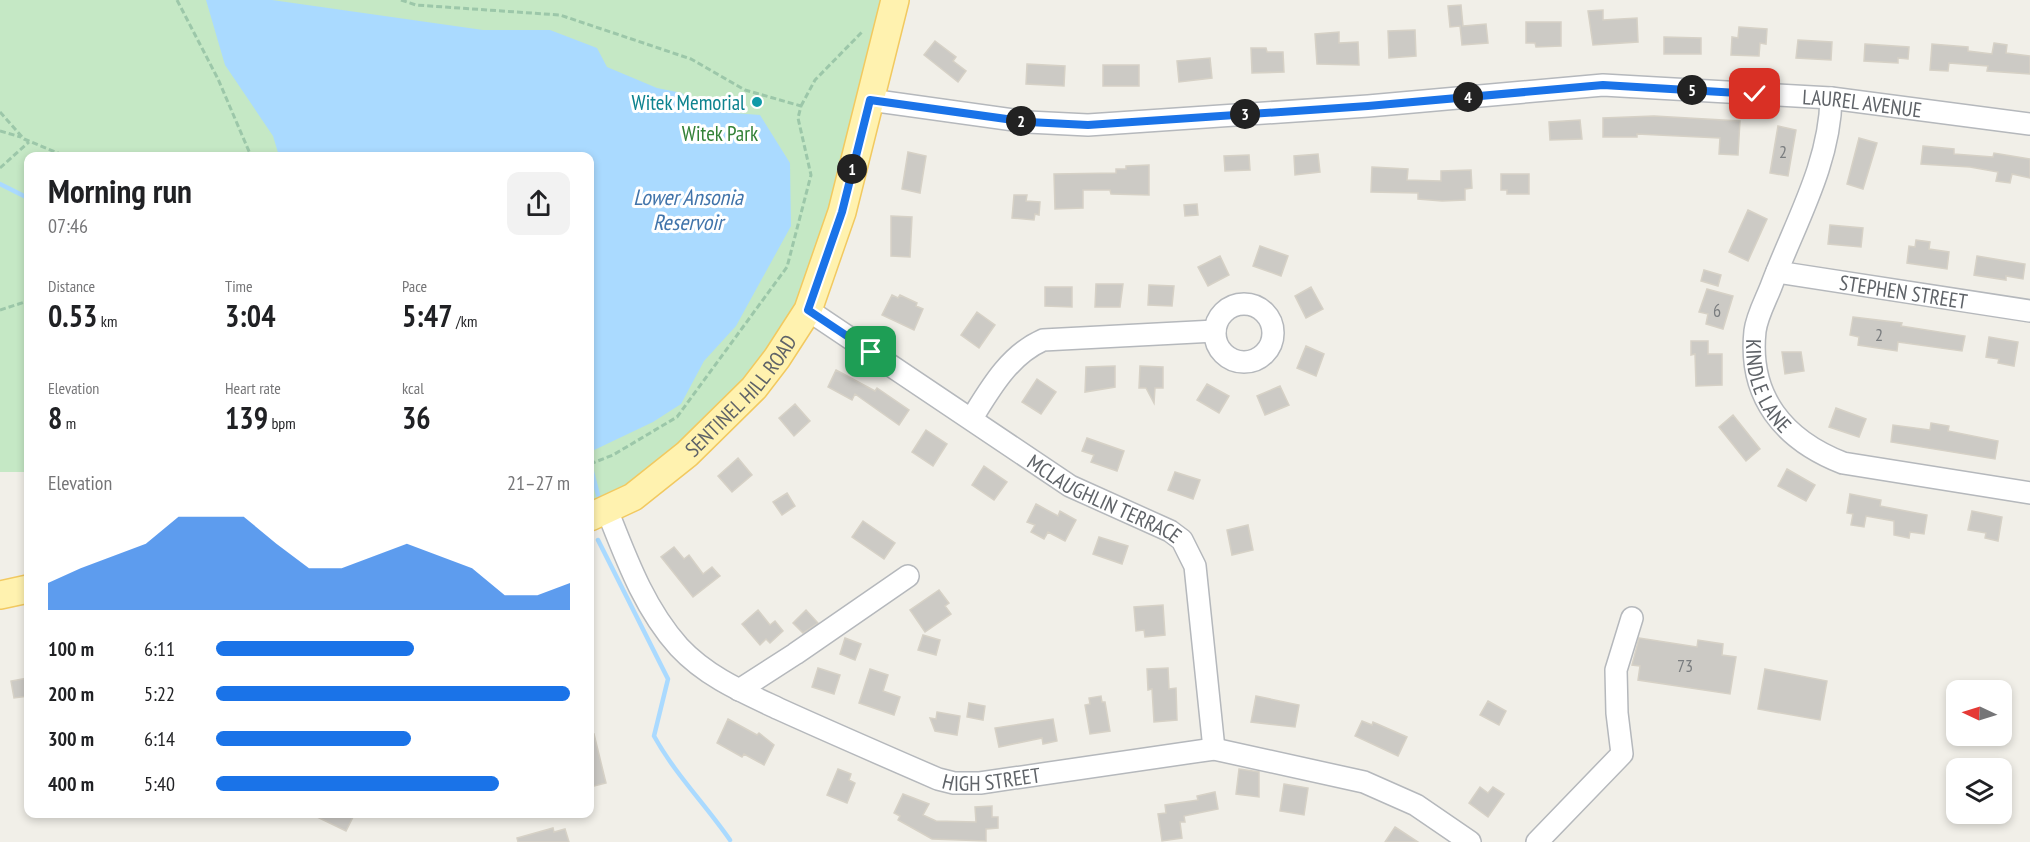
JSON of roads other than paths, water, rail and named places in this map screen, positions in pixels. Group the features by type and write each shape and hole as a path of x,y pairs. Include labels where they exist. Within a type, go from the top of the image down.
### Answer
{"main road":[{"name":"SENTINEL HILL ROAD","path":"598,514 648,486 732,411 777,358 808,310 842,212 896,0"},
{"path":"0,595 24,591"}],"street":[{"name":"LAUREL AVENUE","path":"870,100 1028,122 1068,125 1368,106 1603,85 1831,98 2030,124"},
{"name":"KINDLE LANE","path":"1831,98 1831,116 1817,176 1755,328 1754,362 1761,390 1775,416 1794,437 1815,452 1843,463 2030,493"},
{"name":"STEPHEN STREET","path":"1777,272 2030,311"},
{"name":"MCLAUGHLIN TERRACE","path":"808,310 1070,486 1155,523 1182,540 1195,566 1214,749"},
{"path":"972,418 1010,364 1022,351 1042,340 1215,331"},
{"name":"HIGH STREET","path":"598,514 636,581 678,645 708,672 739,690 938,779 954,783 980,783 1040,777 1214,749 1364,782 1416,805 1470,842"},
{"path":"739,690 908,576"},
{"path":"1537,842 1623,754 1617,713 1616,670 1632,618"}],"water":[{"name":"Lower Ansonia Reservoir","path":"206,0 272,0 483,30 550,30 597,48 607,67 657,88 682,93 695,110 760,115 790,163 791,226 736,326 704,361 681,404 653,422 594,450 594,152 278,152 273,136 225,65"}],"waterway":[{"path":"0,184 24,196"},
{"path":"594,480 598,495"},
{"path":"598,540 668,679 654,736 671,763 730,840"}],"place":[{"name":"Witek Memorial","path":"757,102"}],"park label":[{"name":"Witek Park","path":"720,133"}]}
